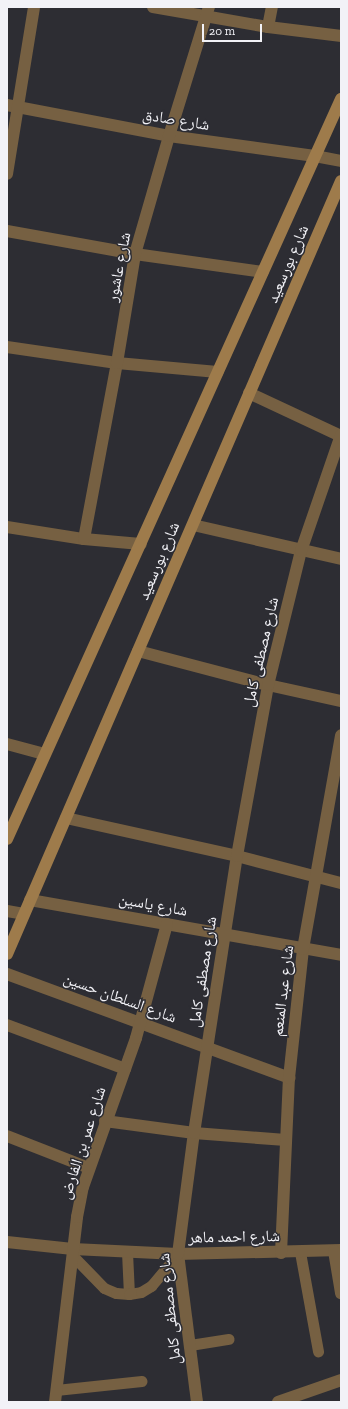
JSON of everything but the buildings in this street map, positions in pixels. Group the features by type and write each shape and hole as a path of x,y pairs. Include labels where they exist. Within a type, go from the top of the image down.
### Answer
{"street":[{"path":"7,174 13,106 34,7"},
{"path":"153,7 207,12 268,27 341,36"},
{"path":"268,27 272,7"},
{"name":"شارع عاشور","path":"84,539 118,363 135,254 207,12"},
{"name":"شارع بورسعيد","path":"7,839 341,99"},
{"name":"شارع صادق","path":"13,106 169,136 315,156 341,161"},
{"name":"شارع بورسعيد","path":"7,954 341,181"},
{"path":"7,230 135,254 263,272"},
{"path":"7,347 118,363 218,372"},
{"path":"249,393 341,436"},
{"name":"شارع مصطفى كامل","path":"197,1402 178,1254 194,1133 226,935 237,856 268,685 301,551 341,436"},
{"path":"193,524 301,551 341,559"},
{"path":"7,527 84,539 141,544"},
{"path":"138,651 268,685 341,701"},
{"name":"شارع عبد المنعم","path":"281,1253 289,1078 303,949 341,735"},
{"path":"7,744 45,754"},
{"path":"66,818 237,856 341,883"},
{"name":"شارع ياسين","path":"30,900 341,955"},
{"path":"7,911 24,914"},
{"name":"شارع عمر بن الفارض","path":"56,1396 77,1217 83,1187 105,1121 125,1069 140,1022 167,924"},
{"name":"شارع السلطان حسين","path":"7,974 289,1078"},
{"path":"7,1025 125,1069"},
{"path":"105,1121 194,1133 286,1140"},
{"path":"7,1136 89,1168"},
{"name":"شارع احمد ماهر","path":"7,1242 73,1252 178,1254 338,1251"},
{"path":"338,1251 341,1293"},
{"path":"278,1402 294,1399 341,1380"}],"lane":[{"path":"73,1252 104,1288 116,1293 128,1294 141,1292 152,1286 178,1254"},
{"path":"127,1252 128,1294"},
{"path":"300,1252 318,1351"},
{"path":"190,1345 229,1339"},
{"path":"56,1396 142,1381"}]}
